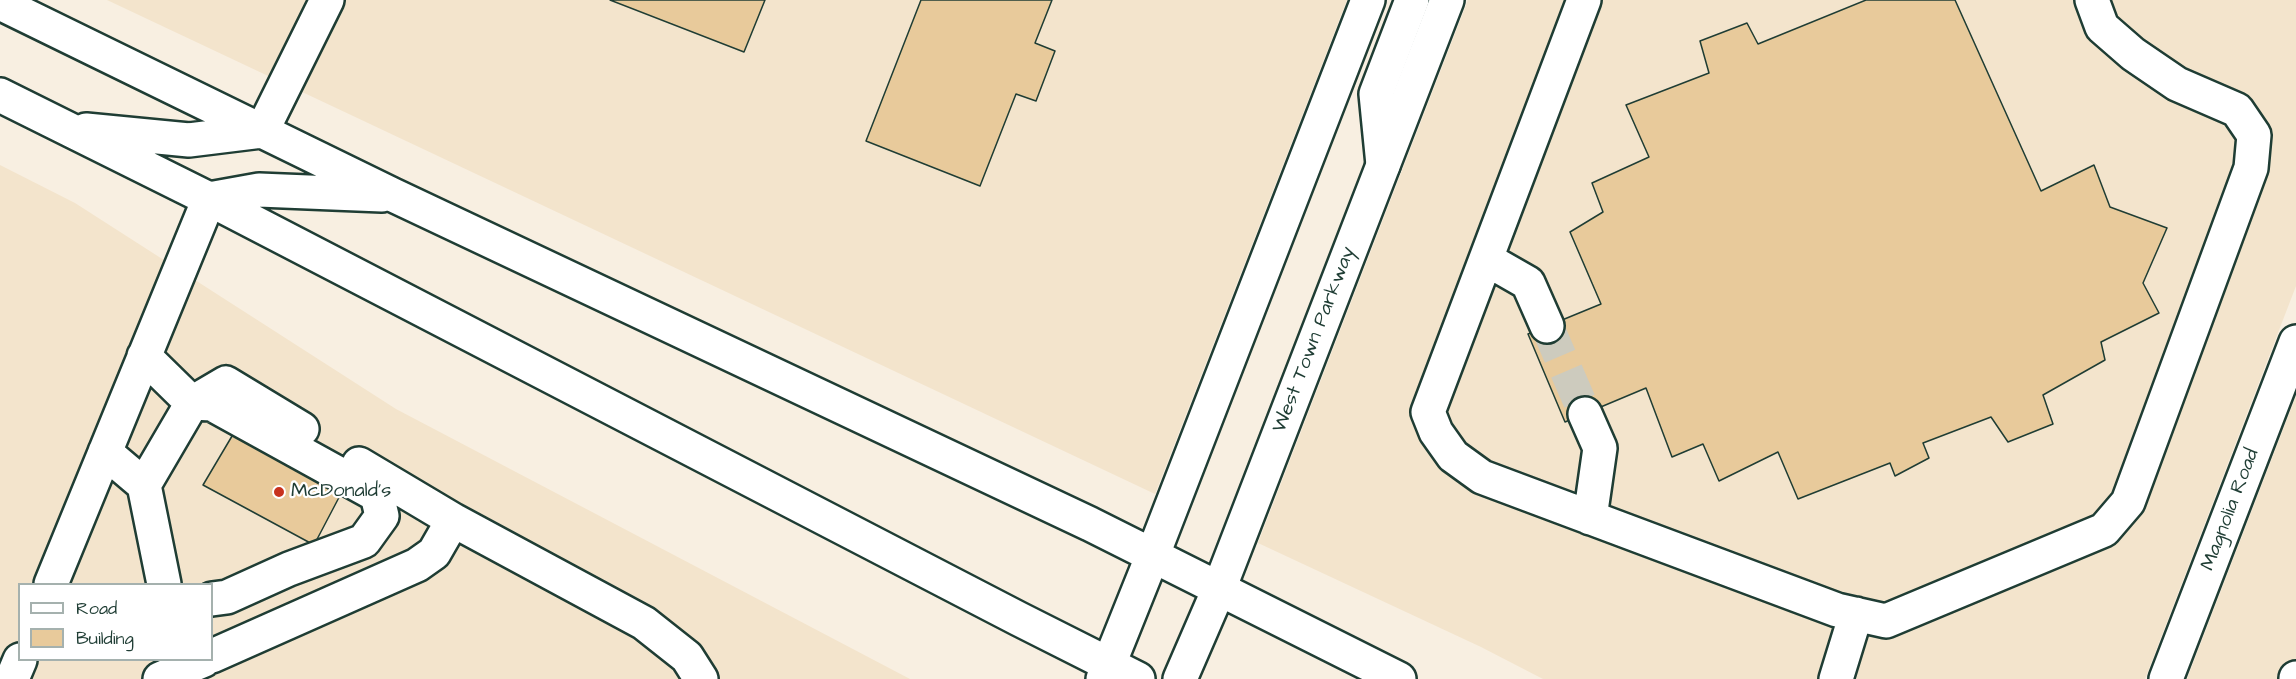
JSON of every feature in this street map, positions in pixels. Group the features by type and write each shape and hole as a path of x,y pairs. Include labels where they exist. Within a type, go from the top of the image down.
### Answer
{"main road":[{"path":"262,131 327,0"},
{"path":"1106,672 1368,0"},
{"path":"1383,165 1377,94 1412,0"},
{"name":"West Town Parkway","path":"1180,679 1219,589 1447,0"},
{"path":"1584,0 1428,412 1436,432 1453,456 1482,477 1837,610 1886,621 2104,530 2128,502 2251,168 2254,135 2237,110 2177,84 2133,54 2102,27 2092,0"},
{"path":"0,3 393,195 1090,524 1399,679"},
{"path":"0,95 209,199 1106,672 1138,679"},
{"path":"66,128 189,140 262,131"},
{"path":"209,199 259,190 393,195"},
{"path":"52,583 209,199"},
{"path":"1486,259 1528,283 1547,326"},
{"name":"Magnolia Road","path":"2166,679 2296,342"},
{"path":"144,356 192,403 212,404 377,495 382,516 364,541 289,569 226,597 213,599"},
{"path":"144,485 192,403 226,383 453,520 644,622 687,657 700,679"},
{"path":"1585,414 1600,448 1590,518"},
{"path":"105,452 144,485 164,583"},
{"path":"213,656 417,565 434,553 453,520"},
{"path":"1836,679 1856,614"},
{"path":"12,679 20,661"}],"shaded area":[{"path":"107,0 1347,0 1155,494"},
{"path":"1468,0 2296,0 2296,286 2145,679 1543,679 1481,647 1258,543"},
{"path":"0,165 75,203 396,409 910,679 0,679"},
{"path":"2296,396 2296,679 2187,679"}],"building":[{"path":"610,0 765,0 744,52"},
{"path":"921,0 1052,0 1035,43 1055,51 1036,101 1016,94 980,186 866,141"},
{"path":"1866,0 1955,0 2041,191 2094,165 2110,207 2167,228 2143,283 2159,313 2101,342 2105,360 2043,395 2053,424 2008,442 1991,417 1923,443 1929,458 1895,476 1890,463 1798,499 1778,452 1719,481 1703,444 1672,457 1646,388 1565,422 1528,334 1601,304 1570,232 1603,212 1592,183 1649,157 1626,105 1709,73 1700,41 1747,23 1758,44"},
{"name":"McDonald's","path":"238,426 345,486 314,545 203,485"}],"tunnel":[{"path":"1547,326 1585,414"}],"place":[{"name":"McDonald's","path":"279,492"}]}
